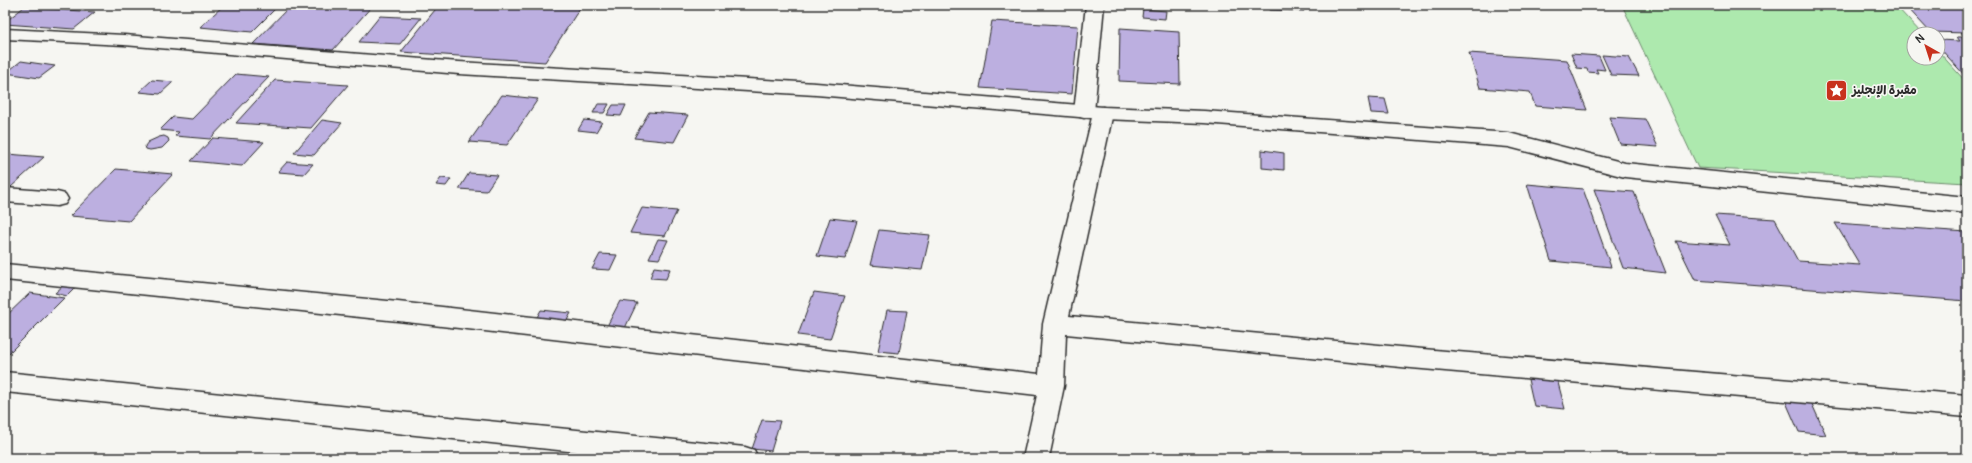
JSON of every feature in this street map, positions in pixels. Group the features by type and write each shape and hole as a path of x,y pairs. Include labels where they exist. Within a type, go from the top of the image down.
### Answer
{"street":[{"path":"1036,458 1051,386 1055,324 1093,113 1094,5"},
{"path":"5,34 124,40 459,68 816,89 1093,113 1204,117 1509,140 1562,155 1625,170 1967,205"},
{"path":"5,195 57,199"},
{"path":"5,272 125,283 1051,386"},
{"path":"1055,324 1411,358 1967,406"},
{"path":"5,382 745,458"}],"green space":[{"path":"1622,5 1895,5 1915,26 1906,26 1906,66 1946,66 1946,60 1967,83 1967,183 1698,168"}],"building":[{"path":"55,5 98,5 94,9 52,7"},
{"path":"224,5 279,5 252,32 200,27"},
{"path":"291,5 373,5 333,50 253,44"},
{"path":"439,5 582,5 545,62 401,52"},
{"path":"1235,5 1253,5 1253,8 1235,7"},
{"path":"1269,5 1302,5 1304,11 1270,10"},
{"path":"1905,5 1967,5 1967,33 1946,32 1946,26 1924,26"},
{"path":"24,7 95,12 74,29 5,24 5,22"},
{"path":"1143,9 1166,11 1165,19 1142,17"},
{"path":"380,16 421,18 400,44 359,42"},
{"path":"992,21 1078,26 1072,94 980,88"},
{"path":"1120,28 1179,32 1180,84 1119,81"},
{"path":"1957,37 1967,37 1967,78 1946,55 1946,40 1960,41"},
{"path":"1469,53 1567,60 1587,110 1535,106 1530,92 1480,88"},
{"path":"1571,54 1599,56 1605,70 1596,69 1598,73 1588,72 1587,69 1577,68"},
{"path":"1602,55 1629,57 1639,76 1611,75"},
{"path":"21,61 55,66 39,78 6,73"},
{"path":"236,74 269,77 210,139 175,136 179,132 160,130 173,117 192,119"},
{"path":"152,80 173,82 160,94 139,92"},
{"path":"275,80 348,85 311,128 236,123"},
{"path":"502,95 538,99 507,145 469,142"},
{"path":"1368,98 1385,99 1389,114 1371,113"},
{"path":"598,104 609,104 604,113 593,113"},
{"path":"613,105 626,105 621,116 607,115"},
{"path":"649,112 688,115 674,142 634,138"},
{"path":"1609,117 1645,119 1658,147 1620,144"},
{"path":"322,120 342,123 314,155 294,153"},
{"path":"584,120 602,122 596,132 578,130"},
{"path":"164,136 168,138 169,141 162,148 150,150 146,149 145,146 148,142"},
{"path":"213,138 264,142 242,166 191,161"},
{"path":"1262,150 1284,153 1284,170 1262,168"},
{"path":"7,154 44,157 11,187 5,186 5,156"},
{"path":"287,162 313,164 304,174 278,172"},
{"path":"116,169 173,174 129,221 70,216"},
{"path":"469,173 497,175 486,191 459,189"},
{"path":"441,178 451,179 446,186 436,185"},
{"path":"1527,184 1583,189 1611,267 1551,261"},
{"path":"1594,189 1634,192 1666,273 1623,268"},
{"path":"642,208 677,211 665,236 630,233"},
{"path":"1715,215 1775,219 1798,261 1860,265 1835,223 1967,232 1967,301 1695,280 1676,241 1730,245"},
{"path":"830,218 857,221 845,259 817,256"},
{"path":"879,230 930,235 922,270 870,265"},
{"path":"658,239 668,240 659,259 649,258"},
{"path":"600,254 617,255 610,270 592,269"},
{"path":"654,267 670,269 666,279 650,278"},
{"path":"65,284 77,286 67,296 55,293"},
{"path":"814,292 845,296 830,339 798,335"},
{"path":"30,293 64,298 5,357 5,317"},
{"path":"620,301 637,303 625,328 607,326"},
{"path":"541,310 571,313 566,322 536,319"},
{"path":"887,310 907,311 899,353 878,351"},
{"path":"1527,375 1557,379 1565,409 1534,406"},
{"path":"1785,400 1811,402 1826,435 1799,432"},
{"path":"762,420 780,421 771,451 752,449"}],"place":[{"name":"مقبرة الإنجليز","path":"1836,90"}]}
